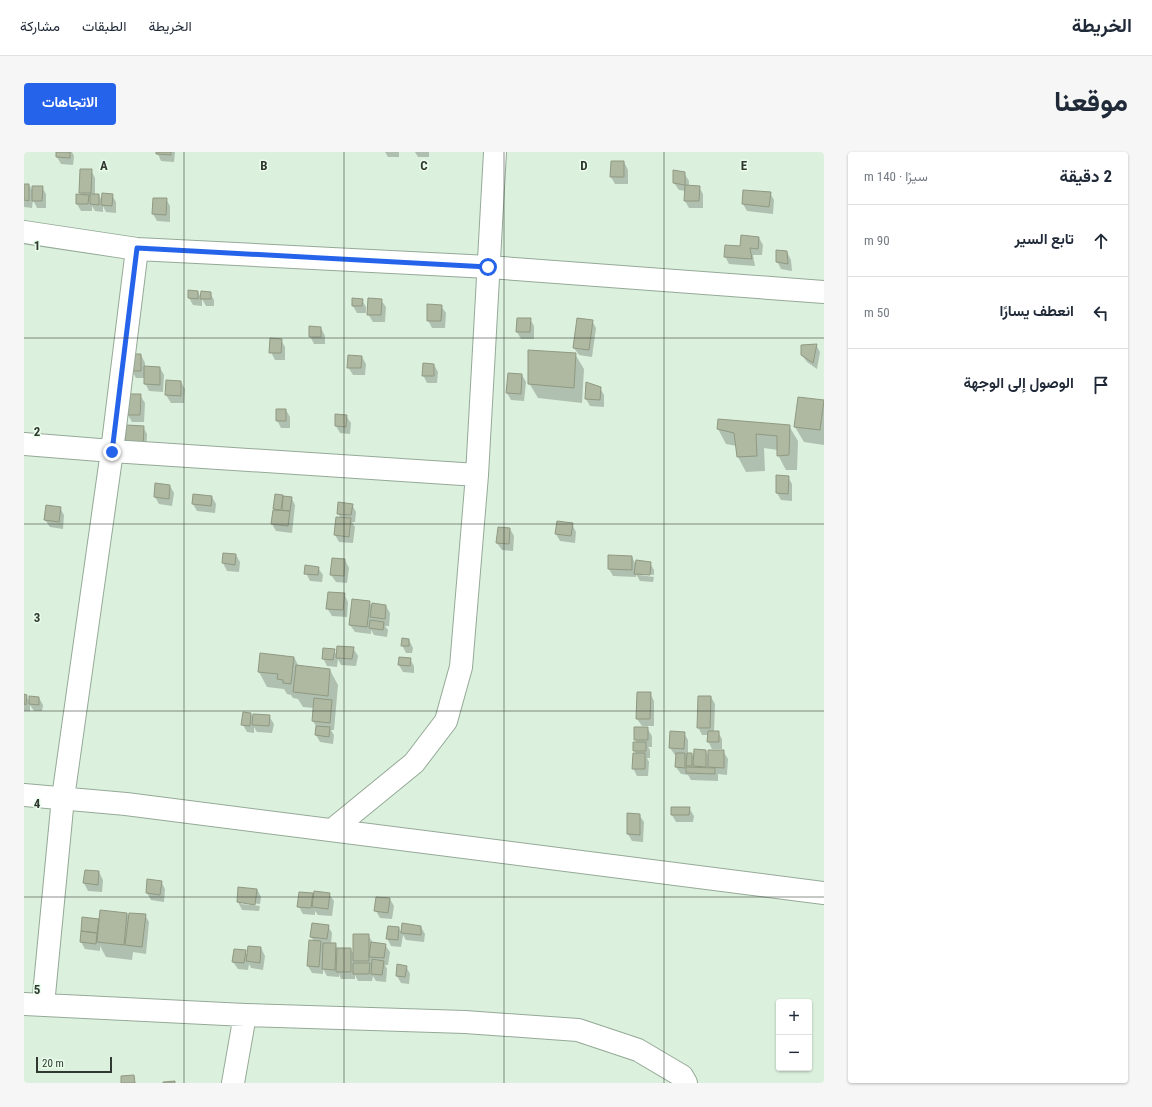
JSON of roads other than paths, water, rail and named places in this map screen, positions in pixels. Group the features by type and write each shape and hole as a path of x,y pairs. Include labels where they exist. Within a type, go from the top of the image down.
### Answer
{"street":[{"path":"332,830 414,763 446,721 461,667 477,475 495,152"},
{"path":"24,232 137,248 488,267 824,292"},
{"path":"137,248 112,452 33,1005 245,1015 465,1022 578,1030 638,1050 682,1076 686,1083"},
{"path":"24,444 112,452 477,475"},
{"path":"24,795 126,804 824,893"},
{"path":"233,1083 245,1015"}]}
